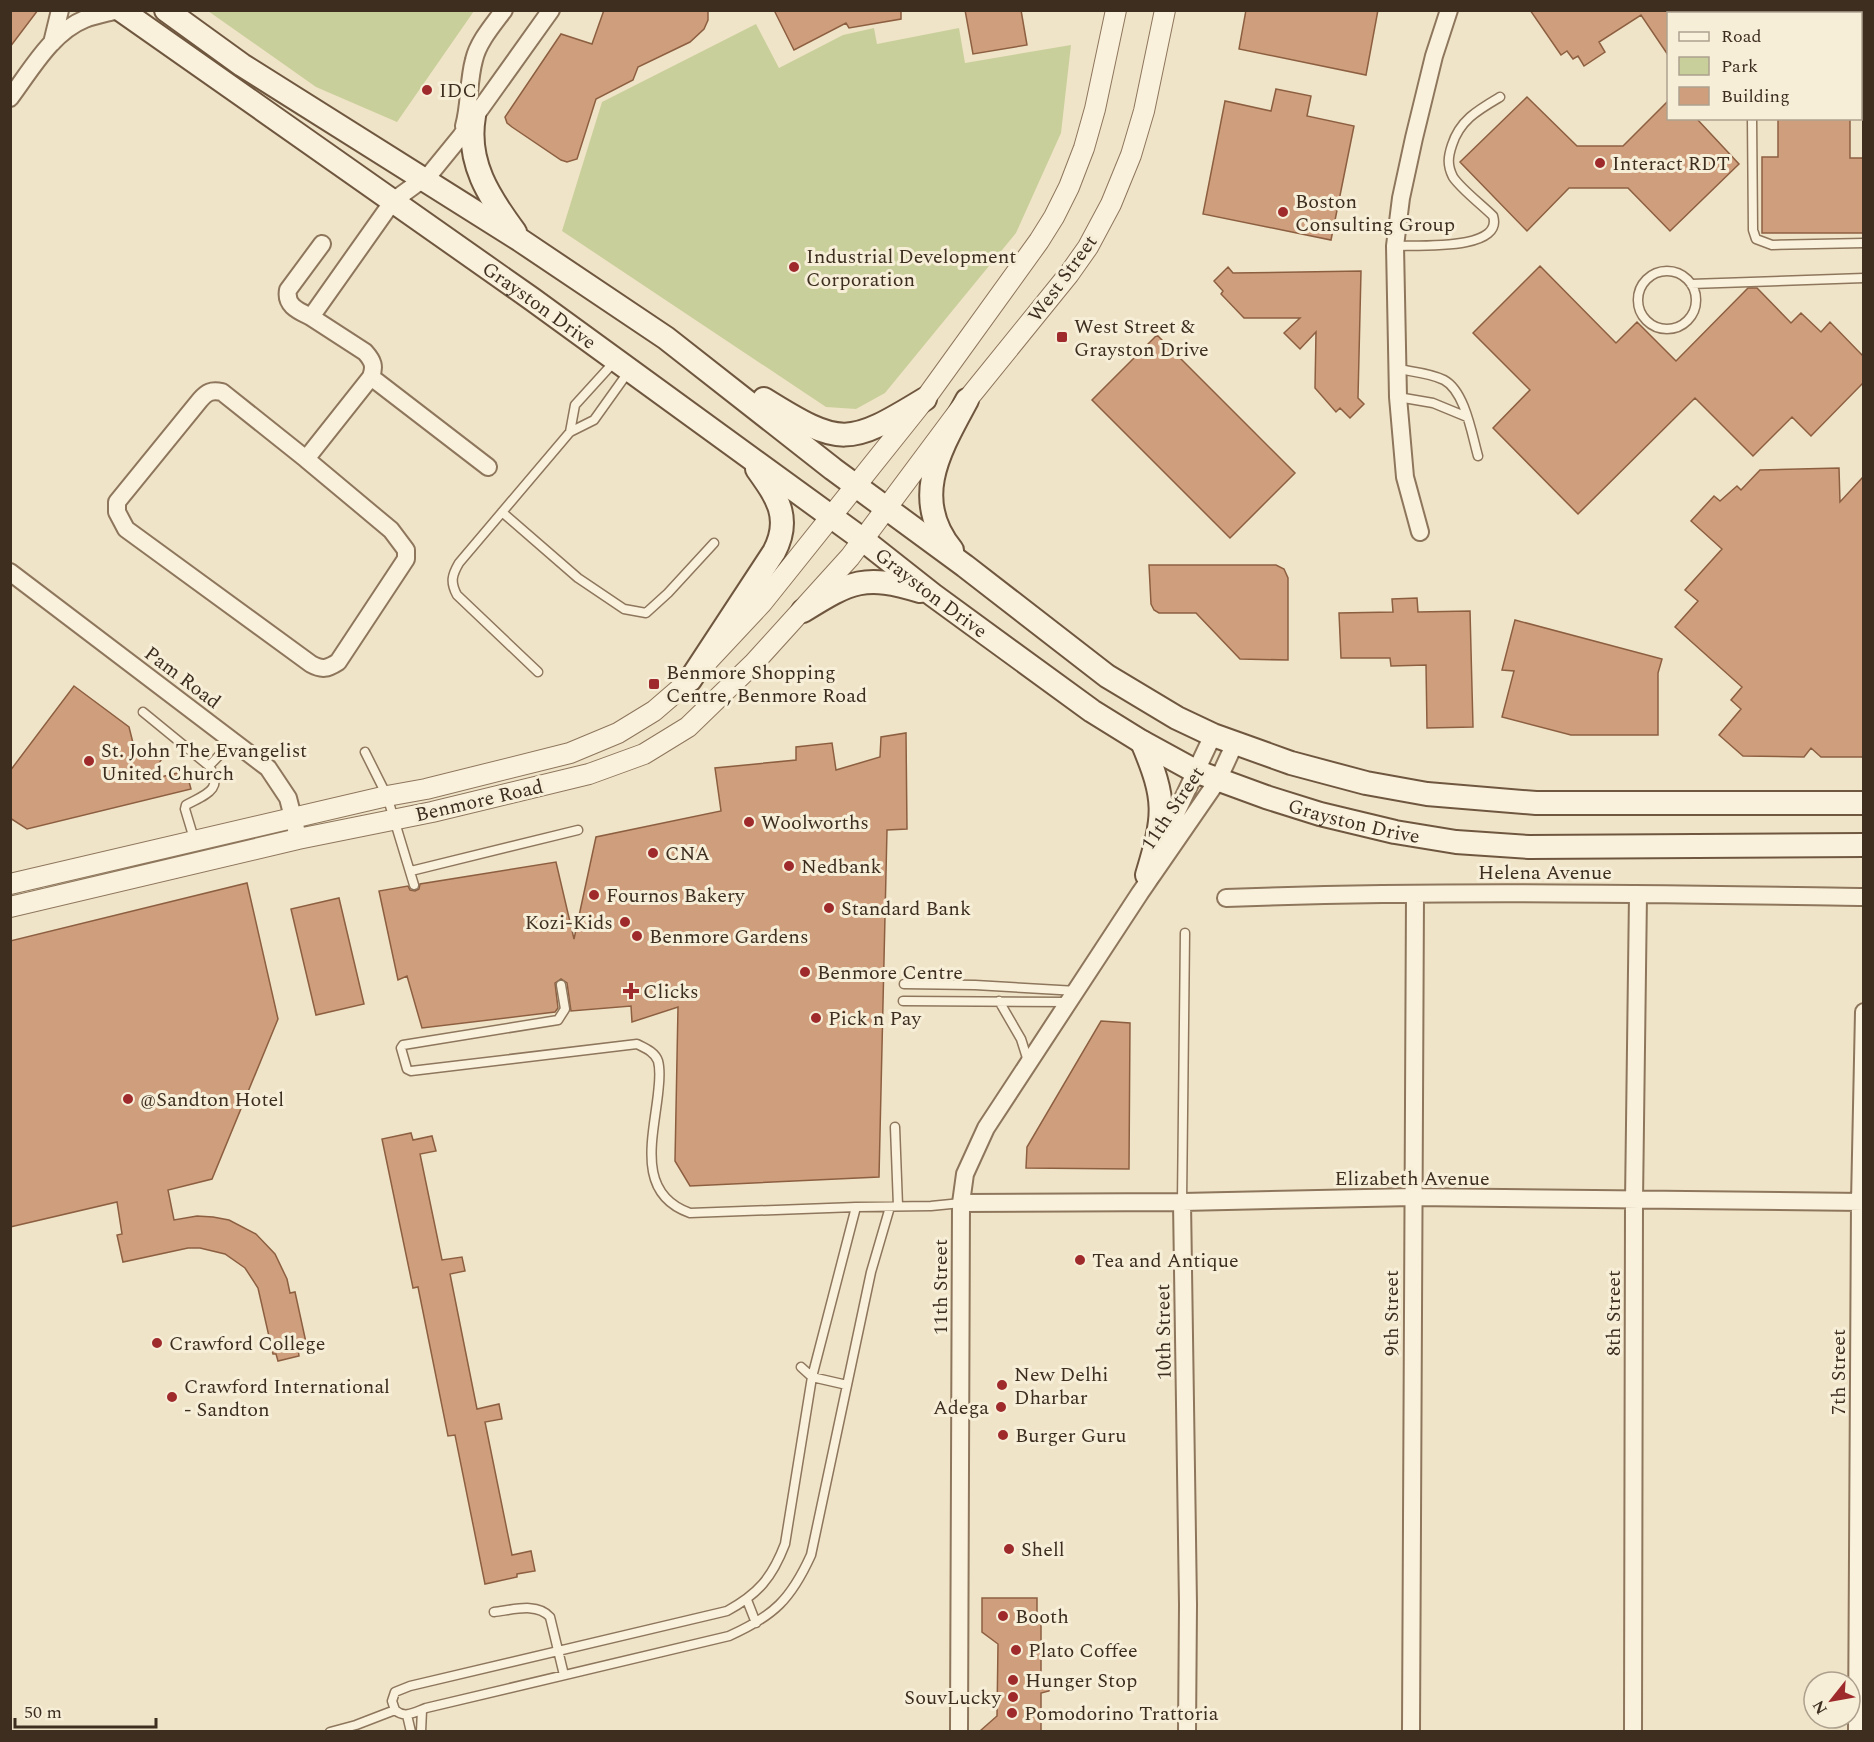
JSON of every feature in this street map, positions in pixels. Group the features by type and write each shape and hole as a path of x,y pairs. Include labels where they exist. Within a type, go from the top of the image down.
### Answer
{"main road":[{"name":"Grayston Drive","path":"120,10 623,365 831,516 933,595 1092,711 1195,771 1266,797 1351,822 1417,836 1482,845 1530,847 1863,844"},
{"name":"Grayston Drive","path":"166,10 242,65 520,240 666,338 856,486 965,566 1107,676 1168,713 1213,735 1339,777 1396,790 1460,798 1536,803 1863,803"},
{"path":"474,116 471,133 472,145 480,174 489,193 520,240"},
{"path":"666,338 795,418 825,433 839,435 867,431 891,420 925,399"},
{"path":"965,566 944,540 937,527 932,513 930,493 941,452 967,400"},
{"path":"690,680 774,552 782,534 783,520 775,495 748,456"},
{"path":"803,610 844,586 863,582 892,583 933,595"},
{"path":"1142,742 1156,776 1162,806 1159,834 1144,884"}],"street":[{"path":"51,44 60,10"},
{"path":"10,98 51,44 70,28 85,19 120,10"},
{"path":"461,136 467,115 474,57 504,10"},
{"path":"311,317 393,201 423,180 461,136 551,10"},
{"name":"West Street","path":"831,516 925,399 1039,241 1062,203 1089,131 1116,10"},
{"name":"West Street","path":"862,539 967,400 1069,274 1088,247 1111,204 1138,133 1165,10"},
{"path":"1420,532 1405,477 1398,397 1395,246 1401,198 1414,138 1434,56 1449,10"},
{"path":"306,459 371,377 374,368 372,360 365,352 294,308 288,300 288,290 322,244"},
{"path":"371,377 488,467"},
{"path":"213,391 222,392 306,459 391,530 406,550 406,560 338,662 329,668 320,669 126,529 117,512 117,502 206,393 213,391"},
{"name":"Benmore Road","path":"10,884 387,796 448,784 585,748 638,721 690,680 762,603 831,516"},
{"name":"Benmore Road","path":"10,907 298,839 571,779 644,754 676,736 703,714 803,610 850,557 862,539"},
{"name":"Pam Road","path":"10,572 268,768 288,798 298,839"},
{"name":"11th Street","path":"1144,884 1213,735"},
{"name":"11th Street","path":"959,1731 962,1203 965,1174 986,1128 1144,884 1218,780 1235,743"},
{"name":"Helena Avenue","path":"1226,898 1556,892 1863,897"},
{"name":"9th Street","path":"1411,1731 1415,894"},
{"name":"8th Street","path":"1633,1731 1634,1201 1638,894"},
{"name":"7th Street","path":"1857,1731 1863,1012"},
{"name":"Elizabeth Avenue","path":"962,1203 1182,1202 1413,1197 1862,1202"},
{"name":"10th Street","path":"1182,1202 1188,1605 1187,1731"}],"lane":[{"path":"1395,246 1467,243 1481,239 1493,230 1496,223 1493,216 1454,178 1448,166 1448,158 1456,132 1468,118 1500,97"},
{"path":"1752,120 1753,230 1756,239 1772,245 1863,243"},
{"path":"1667,270 1677,272 1691,284 1696,303 1693,312 1680,326 1661,328 1645,319 1638,301 1639,292 1649,276 1667,270"},
{"path":"1691,284 1863,278"},
{"path":"538,672 458,595 453,586 452,575 459,562 570,432 594,420 623,365"},
{"path":"570,432 575,405 623,365"},
{"path":"1398,369 1430,374 1446,381 1458,392 1478,456"},
{"path":"1398,397 1433,403 1467,417"},
{"path":"502,512 578,578 624,609 646,613 668,593 714,543"},
{"path":"143,712 209,766 215,775 215,785 202,797 186,805 185,809 195,842"},
{"path":"209,766 233,741"},
{"path":"365,752 387,796 414,885"},
{"path":"411,871 578,830"},
{"name":"10th Street","path":"1182,1202 1185,933"},
{"path":"904,984 975,985 1073,996"},
{"path":"561,985 566,1009 558,1020 403,1044 401,1048 407,1069 411,1071 638,1044 649,1050 657,1060 660,1074 651,1156 653,1173 654,1181 662,1196 675,1208 690,1214 962,1203"},
{"path":"903,1001 961,1003 1073,996"},
{"path":"999,1001 1021,1039 1028,1062"},
{"path":"856,1207 812,1377 785,1544 777,1566 764,1585 747,1600 727,1611 410,1686 395,1692 392,1701 395,1710 402,1715 407,1715 729,1636 756,1623 786,1598 799,1582 811,1555 871,1272 894,1206 895,1126"},
{"path":"801,1367 812,1377 846,1385"},
{"path":"747,1600 756,1623"},
{"path":"494,1612 541,1610 550,1617 564,1675"},
{"path":"330,1731 356,1725 395,1710"},
{"path":"421,1731 422,1710"},
{"path":"407,1715 411,1731"}],"green space":[{"path":"208,11 474,11 397,122 316,87"},
{"path":"756,24 779,68 843,35 874,28 877,44 959,28 965,63 1071,45 1061,133 1016,233 885,393 856,409 826,407 562,231 602,102"}],"building":[{"path":"10,10 38,10 10,47"},
{"path":"604,10 708,10 708,20 704,29 690,42 638,67 633,80 596,99 577,159 567,162 512,127 507,123 505,117 561,34 592,44"},
{"path":"774,10 901,10 901,19 849,28 846,23 794,50"},
{"path":"965,10 1021,10 1027,45 973,54"},
{"path":"1246,10 1378,10 1366,75 1239,49"},
{"path":"1530,10 1668,10 1667,54 1641,15 1599,42 1605,52 1584,66 1578,56 1573,59 1567,51 1561,55"},
{"path":"1276,89 1311,96 1307,116 1354,126 1331,240 1203,214 1225,101 1271,111"},
{"name":"Interact RDT","path":"1527,97 1577,146 1623,146 1667,102 1667,120 1698,120 1739,164 1670,231 1628,188 1569,188 1527,231 1460,162"},
{"path":"1778,120 1850,120 1850,158 1863,158 1863,233 1762,233 1762,157 1778,157"},
{"path":"1540,266 1616,343 1637,322 1676,361 1748,288 1757,288 1791,323 1801,313 1821,332 1830,322 1863,356 1863,383 1811,436 1792,417 1753,456 1695,398 1578,514 1493,428 1530,390 1473,333"},
{"path":"1228,267 1233,273 1361,271 1358,398 1364,404 1350,418 1340,408 1336,412 1315,388 1316,332 1300,349 1284,333 1300,318 1244,318 1221,294 1223,291 1214,281"},
{"path":"1157,335 1295,473 1230,538 1092,400"},
{"path":"1839,468 1840,502 1863,477 1863,757 1821,757 1811,748 1804,757 1743,756 1719,735 1741,709 1731,700 1742,687 1675,627 1698,601 1685,590 1722,549 1691,521 1714,496 1720,501 1737,486 1741,490 1760,470"},
{"path":"1149,565 1276,565 1284,569 1288,578 1288,660 1240,659 1196,613 1159,613 1154,610 1151,604"},
{"path":"1417,598 1418,612 1470,611 1473,727 1427,728 1426,665 1391,666 1390,658 1341,658 1339,613 1393,612 1392,599"},
{"path":"1515,620 1662,659 1658,673 1658,735 1571,735 1502,717 1514,671 1502,670"},
{"name":"St. John The Evangelist United Church","path":"74,686 129,727 135,751 156,747 165,754 148,780 186,771 191,789 27,829 10,818 10,771"},
{"name":"Benmore Gardens","path":"906,733 907,829 887,830 879,1177 690,1186 675,1161 678,1007 632,1022 631,1006 571,1011 567,983 561,979 555,983 558,1008 555,1012 422,1028 407,976 398,980 379,891 408,886 410,890 415,891 419,889 420,884 556,862 574,939 596,837 721,811 715,768 796,760 796,747 832,743 836,770 880,757 881,737"},
{"name":"@Sandton Hotel","path":"247,883 278,1019 212,1179 168,1190 174,1220 197,1216 229,1220 256,1234 275,1254 287,1279 290,1293 295,1292 307,1347 298,1349 299,1356 278,1361 276,1354 273,1354 258,1288 245,1268 225,1254 200,1248 188,1248 123,1262 117,1235 122,1234 117,1202 10,1227 10,941"},
{"path":"339,898 364,1004 316,1015 291,909"},
{"path":"1101,1021 1130,1023 1129,1169 1026,1168 1027,1147"},
{"path":"411,1133 413,1140 432,1136 436,1151 420,1154 442,1260 462,1257 465,1271 450,1274 477,1409 499,1404 502,1419 485,1422 512,1555 531,1551 535,1571 485,1584 455,1435 448,1436 418,1287 413,1288 382,1139"},
{"path":"982,1598 1037,1598 1037,1622 1041,1621 1041,1676 1050,1677 1049,1691 1041,1693 1041,1731 980,1731 997,1716 998,1644 982,1632"}],"place":[{"name":"IDC","path":"427,90"},
{"name":"Interact RDT","path":"1600,163"},
{"name":"Boston Consulting Group","path":"1283,212"},
{"name":"Industrial Development Corporation","path":"794,267"},
{"name":"West Street & Grayston Drive","path":"1062,337"},
{"name":"Benmore Shopping Centre, Benmore Road","path":"654,684"},
{"name":"St. John The Evangelist United Church","path":"89,761"},
{"name":"Woolworths","path":"749,822"},
{"name":"CNA","path":"653,853"},
{"name":"Nedbank","path":"789,866"},
{"name":"Fournos Bakery","path":"594,895"},
{"name":"Standard Bank","path":"829,908"},
{"name":"Kozi-Kids","path":"625,922"},
{"name":"Benmore Gardens","path":"637,936"},
{"name":"Benmore Centre","path":"805,972"},
{"name":"Clicks","path":"631,991"},
{"name":"Pick n Pay","path":"816,1018"},
{"name":"@Sandton Hotel","path":"128,1099"},
{"name":"Tea and Antique","path":"1080,1260"},
{"name":"Crawford College","path":"157,1343"},
{"name":"New Delhi Dharbar","path":"1002,1385"},
{"name":"Crawford International - Sandton","path":"172,1397"},
{"name":"Adega","path":"1001,1407"},
{"name":"Burger Guru","path":"1003,1435"},
{"name":"Shell","path":"1009,1549"},
{"name":"Booth","path":"1003,1616"},
{"name":"Plato Coffee","path":"1016,1650"},
{"name":"Hunger Stop","path":"1013,1680"},
{"name":"SouvLucky","path":"1013,1697"},
{"name":"Pomodorino Trattoria","path":"1012,1713"}]}
